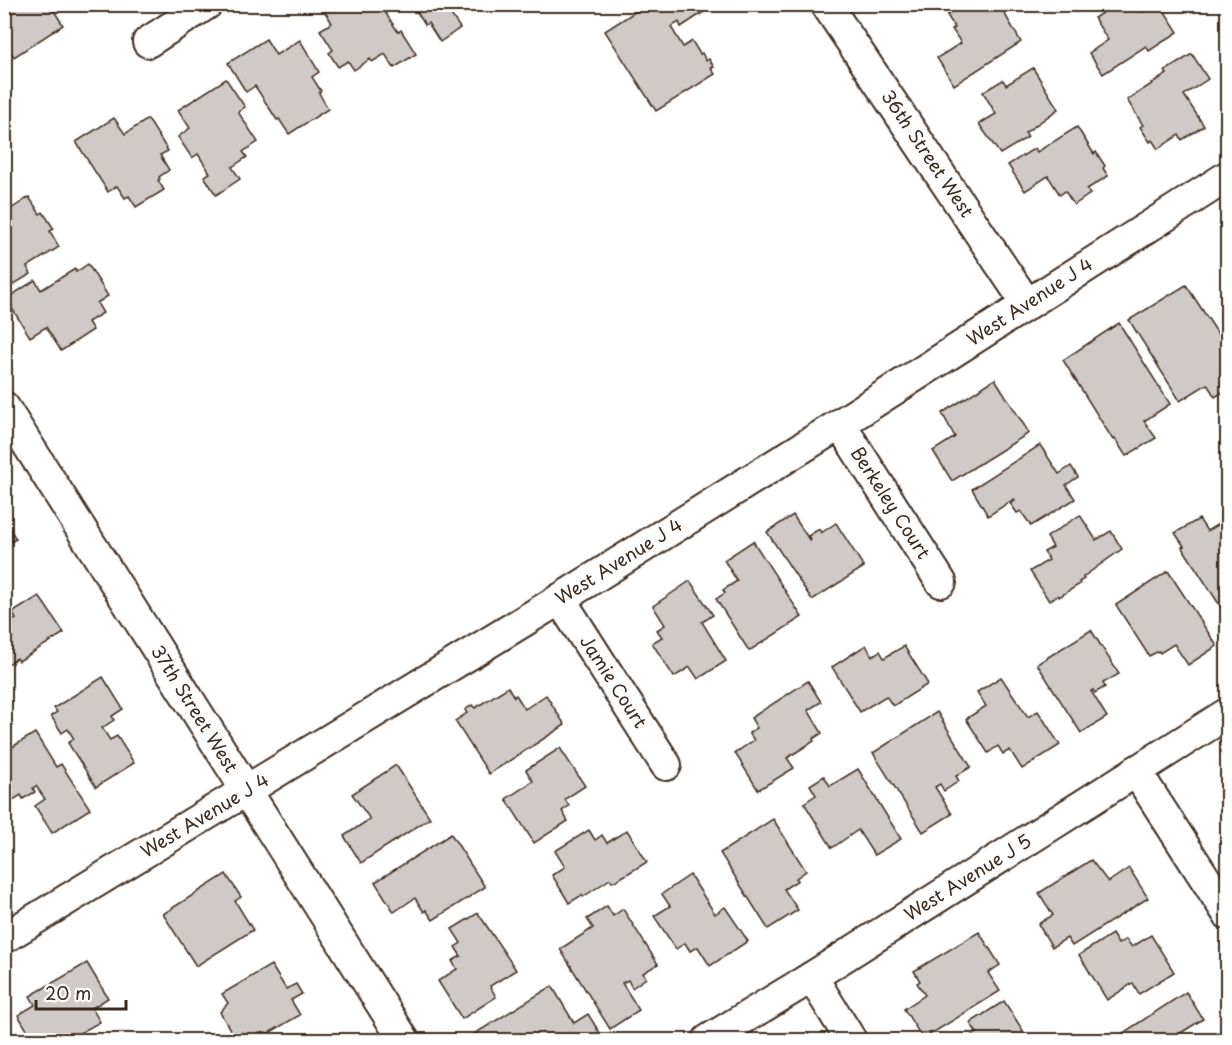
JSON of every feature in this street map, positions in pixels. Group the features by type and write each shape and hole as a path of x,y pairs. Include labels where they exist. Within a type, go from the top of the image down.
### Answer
{"street":[{"path":"148,42 207,4"},
{"name":"36th Street West","path":"826,4 1027,304"},
{"name":"West Avenue J 4","path":"4,938 560,599 840,424 1227,176"},
{"name":"37th Street West","path":"4,407 404,1041"},
{"name":"Berkeley Court","path":"840,424 941,582"},
{"name":"Jamie Court","path":"560,599 666,765"},
{"name":"West Avenue J 5","path":"708,1041 1227,713"},
{"path":"1136,771 1227,914"},
{"path":"812,977 851,1041"}],"building":[{"path":"4,4 54,4 51,6 63,25 14,57 4,42"},
{"path":"320,4 384,4 381,6 398,32 401,30 416,54 394,68 385,54 372,62 370,59 354,70 348,61 338,67 329,53 333,50 320,30 332,23"},
{"path":"412,4 459,4 460,6 450,13 460,28 440,42 428,23 425,25"},
{"path":"647,4 716,4 681,27 679,22 671,27 683,47 692,41 706,61 709,59 715,74 656,111 605,31"},
{"path":"964,4 999,4 1021,42 954,85 937,58 961,43 947,15"},
{"path":"1109,4 1137,4 1142,12 1160,4 1178,32 1149,51 1146,46 1103,74 1089,53 1108,40 1094,18 1111,7"},
{"path":"266,39 276,55 300,40 319,72 312,77 328,109 289,134 255,86 246,92 228,63"},
{"path":"1192,54 1208,79 1184,95 1204,126 1182,140 1179,135 1158,149 1140,127 1143,125 1127,100 1167,74 1165,71"},
{"path":"1033,68 1058,109 1025,133 1028,137 1000,154 979,124 996,114 983,92 1003,80 1006,85"},
{"path":"226,79 245,107 238,112 258,142 243,152 247,157 232,167 240,179 216,195 204,176 210,173 198,154 192,158 178,137 190,128 178,110"},
{"path":"114,118 125,134 148,119 168,151 160,155 169,170 158,180 164,190 136,207 129,196 125,198 117,186 108,192 76,142"},
{"path":"1077,127 1094,154 1096,152 1105,166 1103,168 1108,176 1087,189 1090,194 1074,205 1065,191 1060,195 1048,176 1025,191 1008,165 1035,148 1037,152"},
{"path":"29,197 54,229 50,231 59,247 27,267 31,274 4,290 4,205 8,211"},
{"path":"88,264 108,296 97,303 103,313 88,322 93,330 61,351 46,327 30,337 6,299 35,280 41,290 75,269 76,272"},
{"path":"1186,285 1228,349 1228,389 1215,397 1207,384 1180,401 1129,320"},
{"path":"1119,323 1170,404 1144,421 1156,438 1126,456 1115,439 1113,440 1063,360"},
{"path":"995,379 1029,433 952,481 933,451 955,437 942,413"},
{"path":"1040,445 1059,474 1071,466 1078,477 1066,485 1075,499 1031,526 1021,511 1017,513 1010,503 1015,501 1014,499 988,516 972,489"},
{"path":"793,515 810,541 808,536 819,529 821,533 836,523 864,567 812,600 767,532"},
{"path":"1080,515 1096,540 1111,531 1122,549 1083,577 1080,584 1049,601 1030,571 1049,560 1044,552 1053,547 1047,537"},
{"path":"1228,518 1228,618 1175,533 1199,519 1207,531"},
{"path":"4,519 16,539 4,546"},
{"path":"753,541 802,617 749,651 716,599 725,593 723,590 737,581 724,560"},
{"path":"1168,571 1217,646 1188,665 1174,644 1160,653 1159,651 1149,656 1116,605"},
{"path":"690,581 713,615 702,622 726,661 698,679 690,667 674,677 652,643 662,637 657,630 665,625 653,606"},
{"path":"39,596 64,633 19,661 17,658 4,667 4,627 16,619 12,613"},
{"path":"1091,630 1119,674 1103,683 1105,687 1095,693 1091,691 1107,717 1081,733 1037,664"},
{"path":"866,645 872,656 880,651 884,658 904,646 928,684 893,706 886,696 860,712 832,667"},
{"path":"103,677 123,709 112,716 114,720 102,728 110,740 117,736 134,763 96,787 68,743 74,739 68,729 62,733 51,716 57,712 54,708"},
{"path":"1001,677 1028,717 1038,711 1060,745 1022,769 1010,750 1003,754 998,746 988,753 966,719 986,706 977,692"},
{"path":"808,681 821,702 808,710 822,733 813,739 814,741 787,758 794,768 758,790 735,753 754,740 749,733 757,728 751,718"},
{"path":"508,687 525,709 546,695 565,725 489,774 455,721 467,713 465,710 472,705 475,708"},
{"path":"937,712 971,767 956,776 959,781 944,791 940,784 935,787 952,814 923,832 873,753"},
{"path":"35,733 56,767 61,764 90,809 52,833 35,806 45,799 36,786 33,788 35,792 23,799 21,795 10,802 4,794 4,752"},
{"path":"560,748 585,786 565,799 569,806 562,811 568,821 534,843 506,799 533,781 526,770"},
{"path":"396,765 430,818 361,863 344,836 370,819 352,794"},
{"path":"858,769 901,839 874,855 858,830 832,848 804,803 816,795 810,785 824,776 830,786"},
{"path":"773,819 806,871 796,878 798,880 784,889 798,910 768,929 720,853"},
{"path":"589,830 595,840 602,835 607,843 627,830 647,862 617,880 612,882 610,879 583,897 582,895 569,903 552,875 565,867 555,851"},
{"path":"451,834 485,887 433,920 426,910 424,912 415,898 394,912 375,882"},
{"path":"1091,860 1108,882 1129,868 1148,898 1072,946 1067,938 1052,947 1038,924 1053,915 1039,893"},
{"path":"226,874 241,897 235,901 253,930 196,966 163,914"},
{"path":"690,875 715,914 725,907 748,941 710,966 698,947 690,951 685,943 676,949 654,916 670,906 662,894"},
{"path":"607,906 613,916 623,909 658,964 643,973 646,978 632,988 628,980 622,983 639,1010 610,1029 560,949 593,928 587,919"},
{"path":"478,913 516,970 490,986 496,997 462,1019 438,981 457,969 452,961 461,956 455,947 461,943 452,929"},
{"path":"979,932 1000,965 988,973 1000,991 923,1039 904,1009 925,995 917,983 920,981 914,971"},
{"path":"1112,934 1118,944 1126,939 1132,947 1151,935 1174,972 1139,994 1133,983 1107,1000 1079,955"},
{"path":"87,963 108,998 92,1008 100,1022 67,1040 43,1040 38,1031 30,1035 18,1015 35,1005 30,996"},
{"path":"271,965 286,989 296,984 302,994 291,1000 300,1015 257,1040 236,1040 220,1012 228,1003 222,994"},
{"path":"552,986 574,1023 588,1014 601,1035 593,1040 474,1040 471,1036"},
{"path":"1186,992 1203,1019 1176,1036 1180,1040 1119,1040 1117,1037"},
{"path":"1004,1001 1029,1040 971,1040 969,1037 977,1033 970,1023"}]}
